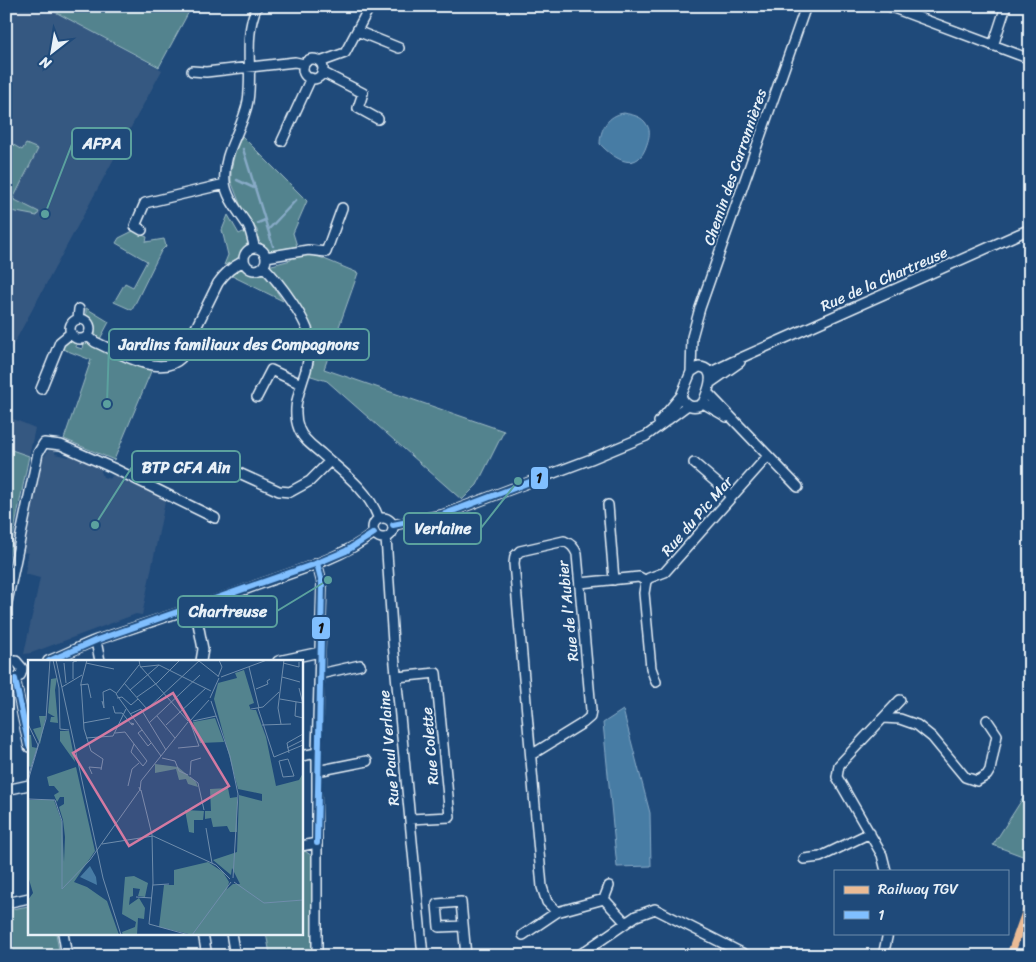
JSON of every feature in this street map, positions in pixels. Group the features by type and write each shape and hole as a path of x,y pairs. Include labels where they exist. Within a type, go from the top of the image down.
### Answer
{"street":[{"path":"255,248 248,228 236,210 225,184 227,159 248,103 248,39 252,16 257,6"},
{"path":"311,78 317,77 321,67 345,53 370,6"},
{"name":"Chemin des Carronnières","path":"691,372 692,337 700,308 806,6"},
{"path":"888,6 1030,59"},
{"path":"994,46 1006,6"},
{"path":"357,30 399,48"},
{"path":"192,71 206,72 295,62 304,64 313,59 321,67 363,93 358,108 378,119"},
{"path":"304,64 304,72 311,78"},
{"path":"282,141 311,78"},
{"path":"142,230 135,226 145,203 225,184"},
{"path":"342,208 326,252 308,250 265,262 257,270 246,266 244,261 245,254 251,249 262,250 265,262 291,301 308,332 310,351 296,400 296,420 300,432 308,442 352,480 367,496 379,519"},
{"name":"Rue de la Chartreuse","path":"709,373 1030,229"},
{"path":"88,336 96,342 152,366 164,367 175,364 181,358 218,284 226,272 244,261"},
{"path":"78,320 79,309"},
{"path":"40,389 60,342 71,333 72,324 78,320 85,320 90,326 88,336"},
{"path":"71,333 78,339 88,336"},
{"path":"692,337 700,367"},
{"name":"Rue de la Chartreuse","path":"709,388 750,354"},
{"path":"646,436 681,396 691,372 700,367 705,368 709,373 709,388 703,404 696,407 685,404 681,396"},
{"path":"257,397 271,370 301,384"},
{"path":"709,388 736,422 798,486"},
{"path":"703,404 736,422"},
{"path":"393,525 423,520 464,508 591,459 646,436 688,405"},
{"path":"6,607 38,453 44,443 60,445 113,468 214,518"},
{"name":"Rue du Pic Mar","path":"646,581 665,572 768,456"},
{"path":"214,466 228,468 279,491 290,492 310,481 330,461"},
{"path":"694,463 732,496"},
{"path":"608,505 614,580"},
{"path":"379,519 389,520 393,525"},
{"path":"379,519 373,527 374,533 379,538 386,538 391,534 393,525"},
{"path":"50,660 96,641 195,608 317,563 344,552 374,533"},
{"name":"Rue Paul Verlaine","path":"386,538 423,956"},
{"name":"Rue de l'Aubier","path":"532,755 583,724 590,717 591,710 577,554 574,548 564,541 520,551 514,563 542,886 547,902 557,912"},
{"path":"317,563 322,583 317,753 317,956"},
{"path":"580,583 639,577 646,581 644,593 651,668 656,682"},
{"path":"195,608 203,649 200,660"},
{"path":"96,641 100,660"},
{"path":"283,660 320,652"},
{"path":"6,663 16,661 25,668 20,675 11,678 28,743"},
{"path":"320,674 360,665"},
{"name":"Rue Colette","path":"397,677 441,673 450,817 410,819"},
{"path":"886,870 882,855 837,778 839,765 900,700"},
{"path":"883,718 900,719 917,725 932,737 965,777 978,781 987,775 990,770 997,735 988,720"},
{"path":"302,756 317,753"},
{"path":"317,771 367,761"},
{"path":"6,790 28,786"},
{"path":"804,859 820,857 870,833"},
{"path":"302,846 317,844"},
{"path":"604,899 609,886"},
{"path":"6,903 28,898"},
{"path":"523,935 557,912 604,899"},
{"path":"604,899 626,923"},
{"path":"578,956 636,916 655,910 748,956"},
{"path":"463,926 466,956"},
{"path":"63,934 67,956"},
{"path":"203,934 207,956"},
{"path":"231,934 235,956"},
{"path":"883,956 888,934"}],"shaded area":[{"path":"6,6 44,6 162,70 6,358"},
{"path":"624,113 640,118 645,122 649,130 643,153 638,159 632,161 619,159 600,144 603,128 609,120 618,114"},
{"path":"6,416 35,428 29,456 6,448"},
{"path":"56,448 55,454 69,457 70,455 100,468 103,477 110,479 112,476 122,477 166,497 142,615 136,614 24,654 40,578 25,574 28,553 24,552 43,458 49,450"},
{"path":"623,710 650,813 651,866 617,867 603,723"}],"green space":[{"path":"44,6 192,6 159,67"},
{"path":"242,136 307,201 293,233 297,246 270,252 259,241 257,230 242,209 231,181 231,170 235,152"},
{"path":"12,144 22,150 26,144 38,149 13,199 39,212 37,216 6,210 6,155"},
{"path":"228,215 239,234 246,233 248,242 239,256 224,265 228,255 222,230"},
{"path":"133,231 147,237 146,242 164,239 166,246 161,251 132,310 114,302 125,283 133,287 147,261 116,243 119,238"},
{"path":"305,251 358,273 324,369 504,431 477,485 462,500 327,381 308,375 313,364 314,346 268,266 291,260 291,254"},
{"path":"235,268 262,274 267,277 283,301 230,275"},
{"path":"86,308 109,322 100,339 96,337 94,325 86,315"},
{"path":"70,341 77,342 76,347 82,349 83,343 89,343 152,369 114,460 64,439 91,360 60,348 64,343"},
{"path":"6,448 29,456 6,571"},
{"path":"1030,787 1030,844 1025,857 993,845"},
{"path":"302,851 305,851 312,856 312,956 278,956 277,952 270,954 266,934 302,934"},
{"path":"28,906 28,934 56,934 60,956 6,956 6,929 12,909"}],"waterway":[{"path":"243,149 273,246"},
{"path":"237,180 254,188"},
{"path":"268,230 296,200"},
{"path":"258,223 265,220"}],"rail line":[{"name":"TGV","path":"1010,956 1030,900"}],"transit line":[{"name":"1","path":"393,525 442,515 543,477"},
{"name":"1","path":"51,660 97,640 315,564 346,551 374,533"},
{"name":"1","path":"317,563 322,583 317,843"},
{"name":"1","path":"15,679 28,741"}],"place":[{"name":"AFPA","path":"45,214"},
{"name":"Jardins familiaux des Compagnons","path":"107,404"},
{"name":"Verlaine","path":"518,481"},
{"name":"BTP CFA Ain","path":"95,525"},
{"name":"Chartreuse","path":"328,580"}]}
